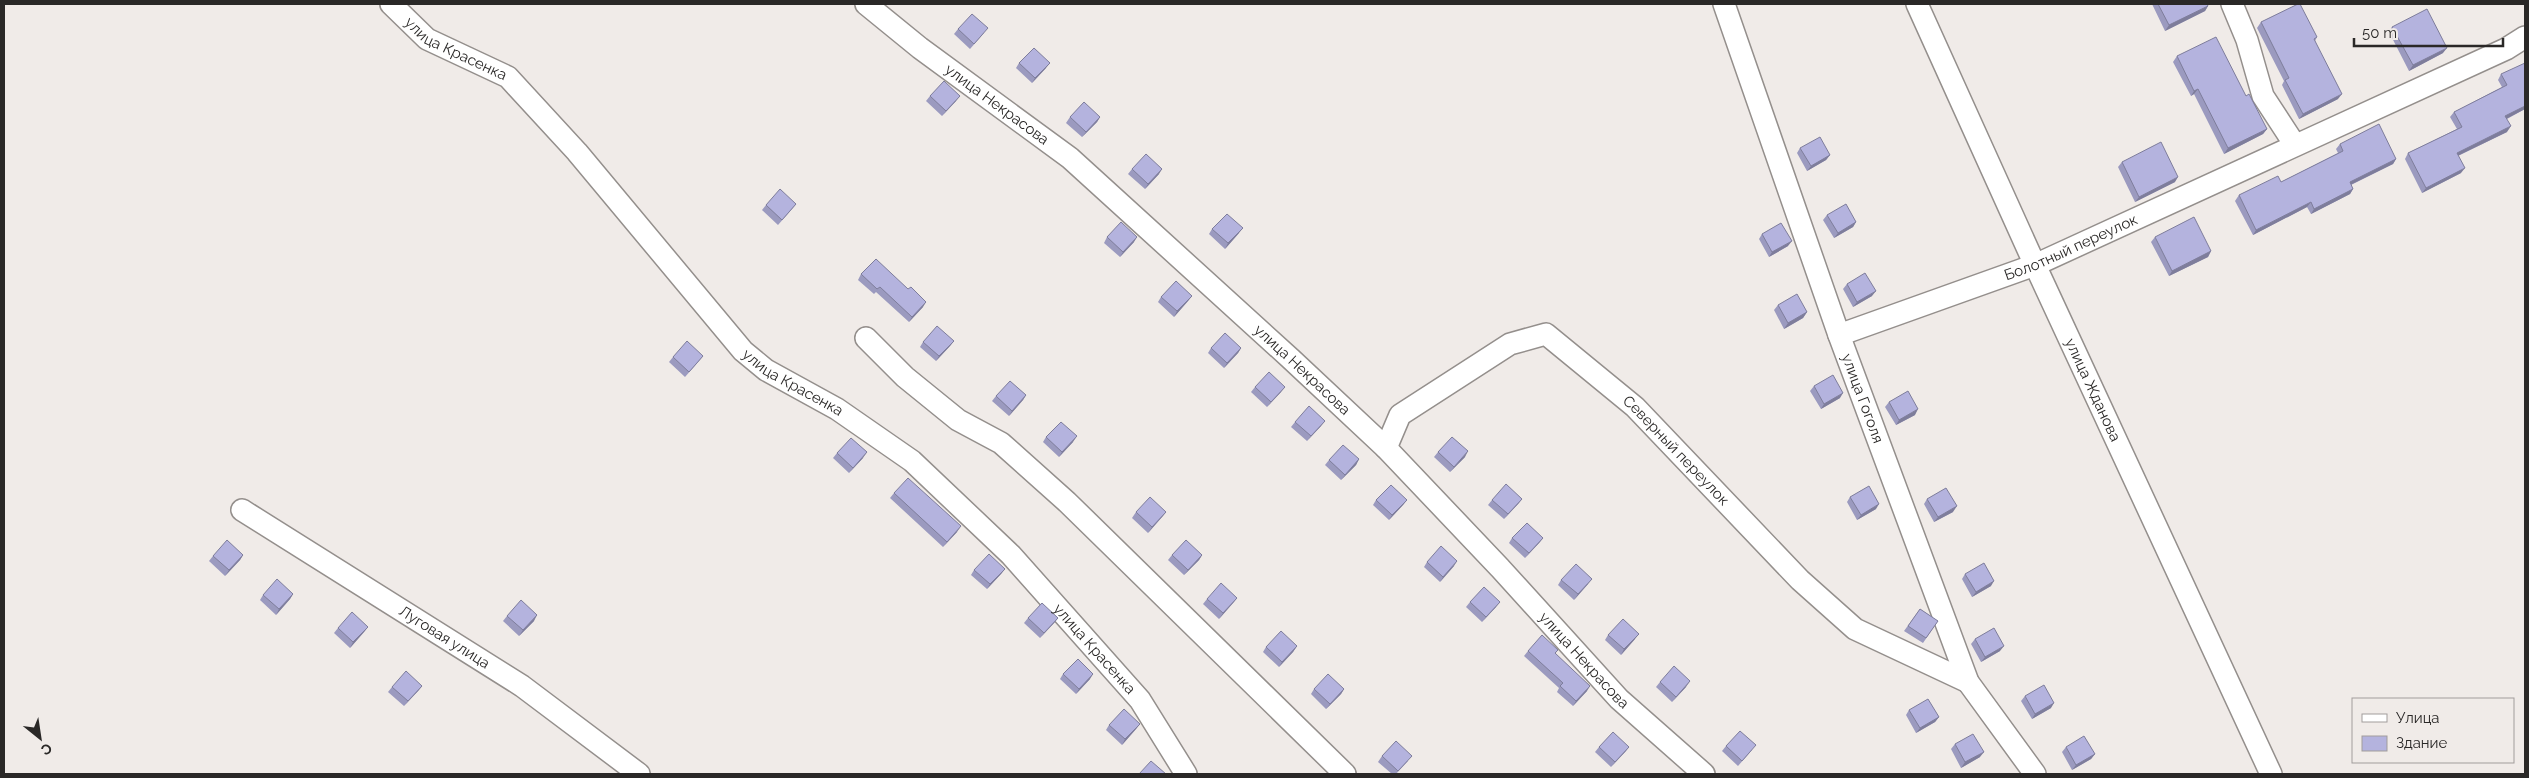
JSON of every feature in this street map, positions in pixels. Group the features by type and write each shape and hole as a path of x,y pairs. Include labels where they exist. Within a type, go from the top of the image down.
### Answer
{"street":[{"name":"улица Красенка","path":"391,4 427,38 508,77 578,152 743,351 766,370 836,409 912,461 1011,556 1140,700 1186,774"},
{"name":"улица Некрасова","path":"866,4 920,48 1070,158 1386,448 1500,568 1619,699 1704,774"},
{"name":"улица Гоголя","path":"1724,4 1839,335 1968,682 2035,774"},
{"name":"улица Жданова","path":"1917,4 2035,265 2271,774"},
{"path":"2232,4 2247,40 2263,96 2295,145"},
{"name":"Болотный переулок","path":"1839,335 2035,265 2506,48 2525,37"},
{"name":"Северный переулок","path":"1386,448 1400,415 1510,344 1546,334 1636,407 1800,580 1855,629 1968,682"},
{"path":"866,338 905,377 958,420 1001,443 1067,502 1345,774"},
{"name":"Луговая улица","path":"242,510 522,686 639,774"}],"building":[{"path":"2158,4 2207,4 2208,6 2169,25"},
{"path":"2300,4 2317,37 2314,39 2342,94 2303,114 2285,80 2289,78 2261,22"},
{"path":"2427,9 2447,48 2413,65 2392,27"},
{"path":"972,14 988,28 974,44 958,29"},
{"path":"2216,37 2246,96 2249,94 2267,129 2228,148 2198,89 2194,91 2177,56"},
{"path":"1034,48 1050,63 1035,78 1019,63"},
{"path":"2525,63 2525,106 2505,116 2511,126 2457,153 2465,168 2426,188 2408,153 2462,127 2454,112 2507,85 2501,74"},
{"path":"944,81 960,96 946,111 930,96"},
{"path":"1084,102 1100,117 1086,132 1070,117"},
{"path":"2379,124 2396,159 2350,182 2353,189 2314,209 2311,202 2256,230 2239,195 2278,176 2281,182 2343,151 2340,144"},
{"path":"1820,137 1830,155 1811,166 1800,148"},
{"path":"2161,142 2178,177 2139,197 2122,162"},
{"path":"1146,154 1162,169 1148,184 1132,169"},
{"path":"780,189 796,204 782,220 766,205"},
{"path":"1846,204 1856,222 1838,233 1827,215"},
{"path":"1227,214 1243,228 1228,243 1212,229"},
{"path":"2194,217 2211,251 2172,271 2155,237"},
{"path":"1121,222 1137,237 1123,252 1107,237"},
{"path":"1781,223 1792,241 1772,252 1762,234"},
{"path":"876,259 908,289 911,287 926,302 912,317 880,287 877,289 861,274"},
{"path":"1865,273 1876,291 1857,302 1847,284"},
{"path":"1176,281 1192,296 1177,311 1161,297"},
{"path":"1797,294 1807,312 1788,323 1778,305"},
{"path":"937,326 954,341 939,356 923,342"},
{"path":"1225,333 1241,348 1227,363 1211,348"},
{"path":"687,341 703,356 689,372 673,357"},
{"path":"1269,372 1285,387 1271,402 1255,387"},
{"path":"1833,375 1843,393 1824,404 1814,386"},
{"path":"1010,381 1026,395 1012,411 996,396"},
{"path":"1908,391 1918,409 1899,420 1889,402"},
{"path":"1309,406 1325,421 1311,436 1295,422"},
{"path":"1061,422 1077,436 1062,452 1046,437"},
{"path":"1452,437 1468,451 1454,467 1438,452"},
{"path":"851,438 867,452 853,468 837,453"},
{"path":"1343,445 1359,459 1345,475 1329,460"},
{"path":"908,478 961,526 947,542 894,493"},
{"path":"1506,484 1522,499 1508,514 1492,500"},
{"path":"1391,485 1407,500 1392,515 1376,500"},
{"path":"1869,486 1879,504 1861,515 1850,497"},
{"path":"1946,488 1957,506 1938,517 1927,499"},
{"path":"1150,497 1166,512 1152,527 1136,512"},
{"path":"1527,523 1543,538 1529,553 1512,538"},
{"path":"227,540 243,555 229,570 213,556"},
{"path":"1186,540 1202,555 1188,570 1172,555"},
{"path":"1441,546 1457,561 1443,577 1427,562"},
{"path":"989,554 1005,569 990,584 974,570"},
{"path":"1984,563 1994,581 1976,592 1965,574"},
{"path":"1576,564 1592,579 1578,594 1561,580"},
{"path":"277,579 293,594 279,609 263,595"},
{"path":"1221,583 1237,598 1223,613 1207,599"},
{"path":"1484,587 1500,602 1486,617 1470,602"},
{"path":"521,600 537,615 523,630 507,616"},
{"path":"1042,603 1058,618 1044,633 1028,618"},
{"path":"1920,609 1938,621 1926,638 1908,626"},
{"path":"352,612 368,627 353,642 338,628"},
{"path":"1623,619 1639,634 1624,649 1608,635"},
{"path":"1994,628 2004,646 1985,657 1975,639"},
{"path":"1281,631 1297,646 1282,662 1266,647"},
{"path":"1542,635 1558,650 1555,653 1590,686 1576,701 1560,686 1563,683 1528,651"},
{"path":"1078,659 1093,674 1079,689 1063,674"},
{"path":"1674,666 1690,681 1676,697 1660,682"},
{"path":"406,671 422,686 408,701 392,687"},
{"path":"1328,674 1344,689 1330,704 1314,689"},
{"path":"2044,685 2054,703 2035,714 2025,696"},
{"path":"1928,699 1939,717 1920,728 1909,710"},
{"path":"1124,709 1140,724 1125,739 1109,725"},
{"path":"1740,731 1756,745 1742,761 1726,746"},
{"path":"1613,732 1629,747 1615,762 1599,747"},
{"path":"1973,734 1984,752 1965,762 1955,744"},
{"path":"2084,736 2095,754 2076,765 2066,747"},
{"path":"1396,741 1412,756 1398,771 1382,756"},
{"path":"1151,761 1166,774 1139,774"}]}
